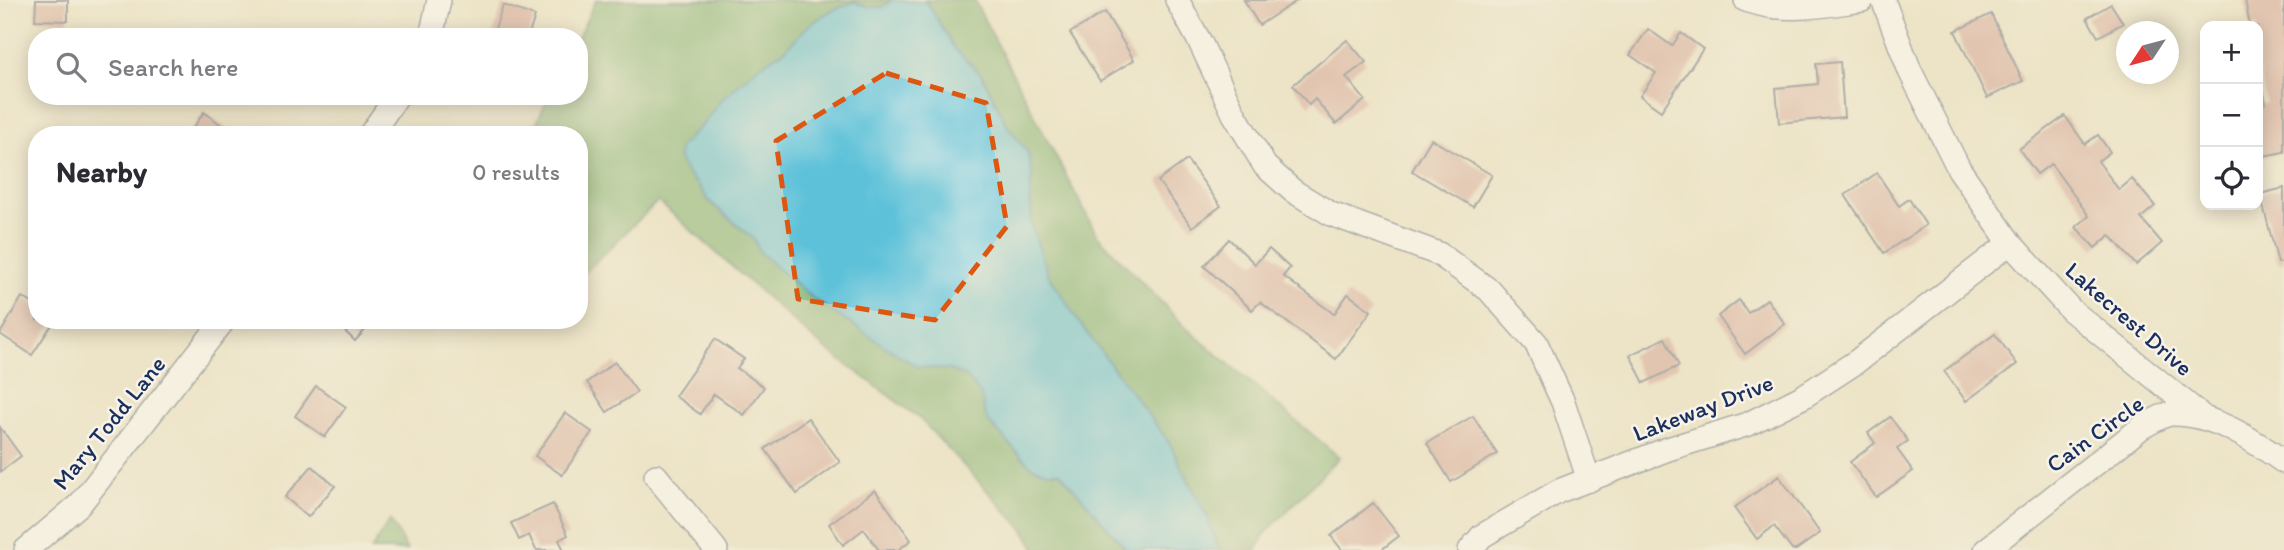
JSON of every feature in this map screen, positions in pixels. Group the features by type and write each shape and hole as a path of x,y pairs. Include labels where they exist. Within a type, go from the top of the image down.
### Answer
{"street":[{"path":"433,28 439,0"},
{"path":"1178,0 1234,114 1265,166 1293,191 1331,214 1439,254 1489,290 1536,344 1563,402 1589,480"},
{"path":"1746,0 1755,4 1798,8 1862,0"},
{"name":"Lakecrest Drive","path":"1884,0 1910,71 1959,169 2010,243 2071,310 2204,418"},
{"path":"376,126 391,105"},
{"name":"Lakeway Drive","path":"1470,550 1482,536 1559,491 1668,449 1748,424 1804,396 1856,362 2010,243"},
{"name":"Mary Todd Lane","path":"26,550 80,504 217,329"},
{"name":"Cain Circle","path":"1986,550 2142,427 2170,413 2204,418 2256,442 2284,462"},
{"path":"656,475 716,550"}],"highlighted area":[{"path":"886,73 986,103 1007,226 935,320 798,299 776,141"}],"green space":[{"path":"596,0 893,0 882,7 867,7 854,3 829,12 809,25 785,50 759,66 721,100 704,123 679,148 687,174 709,201 754,239 759,251 778,269 903,358 919,367 950,370 965,376 980,393 987,420 1018,453 1047,472 1060,472 1127,550 1037,550 1023,529 920,419 818,343 658,201 588,269 588,126 535,126 545,105 588,105 588,28 582,28"},
{"path":"925,0 974,0 1097,235 1185,327 1339,457 1264,535 1257,550 1219,550 1207,516 1168,441 1078,321 1048,274 1032,227 1032,177 1028,153 1008,127 982,75 954,48"},
{"path":"390,520 407,550 371,550"}],"water":[{"path":"893,0 927,2 954,48 982,75 1008,127 1028,153 1032,177 1032,227 1048,274 1078,321 1168,441 1207,516 1219,550 1127,550 1060,472 1047,472 1032,467 987,420 980,393 965,376 950,370 919,367 815,300 759,251 754,239 709,201 687,174 679,159 679,148 704,123 721,100 759,66 785,50 809,25 829,12 854,2 867,7 882,7"}],"building":[{"path":"36,0 68,0 68,21 35,20"},
{"path":"1244,0 1298,0 1259,25"},
{"path":"2245,0 2284,0 2284,152 2263,156 2263,104 2266,103 2263,88 2263,21 2249,21"},
{"path":"2111,4 2122,21 2116,21 2116,27 2098,37 2087,18"},
{"path":"503,5 535,16 531,28 495,28"},
{"path":"1105,12 1134,60 1100,81 1070,33"},
{"path":"1991,14 2023,81 1987,98 1955,31"},
{"path":"1648,29 1672,46 1681,33 1703,49 1661,111 1640,96 1656,73 1630,55"},
{"path":"1347,40 1366,62 1346,77 1365,100 1336,124 1315,99 1309,105 1293,85"},
{"path":"1840,62 1844,117 1779,123 1776,88 1818,84 1816,64"},
{"path":"204,112 223,126 194,126"},
{"path":"2065,116 2085,144 2098,135 2110,152 2098,161 2119,190 2132,179 2155,206 2141,218 2162,243 2136,265 2110,235 2095,248 2076,227 2089,216 2051,164 2037,174 2019,149"},
{"path":"1431,139 1492,175 1473,207 1412,171"},
{"path":"1187,160 1221,206 1192,227 1158,181"},
{"path":"1877,173 1899,206 1909,199 1926,225 1884,253 1845,195"},
{"path":"2284,188 2284,262 2278,263 2263,206 2263,193"},
{"path":"1229,239 1255,264 1269,249 1290,268 1283,276 1334,314 1348,294 1371,311 1336,359 1260,302 1252,310 1204,266"},
{"path":"22,297 28,301 28,329 49,329 32,355 0,334"},
{"path":"1767,299 1785,324 1745,354 1718,316 1739,300 1748,313"},
{"path":"342,329 366,329 355,341"},
{"path":"1995,334 2017,364 1966,401 1944,371"},
{"path":"1665,338 1679,366 1644,383 1630,355"},
{"path":"715,339 744,359 737,368 764,387 744,415 714,394 700,414 675,396"},
{"path":"615,362 637,392 607,412 587,382"},
{"path":"316,386 346,407 325,437 295,416"},
{"path":"565,413 592,432 562,475 535,456"},
{"path":"1473,416 1497,454 1451,482 1427,443"},
{"path":"1890,417 1908,441 1897,449 1913,471 1876,497 1850,462 1875,443 1868,433"},
{"path":"808,418 840,462 797,494 765,449"},
{"path":"0,427 21,456 0,472"},
{"path":"312,466 335,486 308,517 285,497"},
{"path":"1779,476 1820,533 1796,550 1792,550 1774,526 1757,539 1734,508"},
{"path":"875,490 911,540 898,550 879,550 864,529 843,545 829,524"},
{"path":"1373,503 1399,536 1381,550 1342,550 1331,536"},
{"path":"553,504 568,535 559,540 564,550 536,550 529,535 519,540 511,523"}]}
